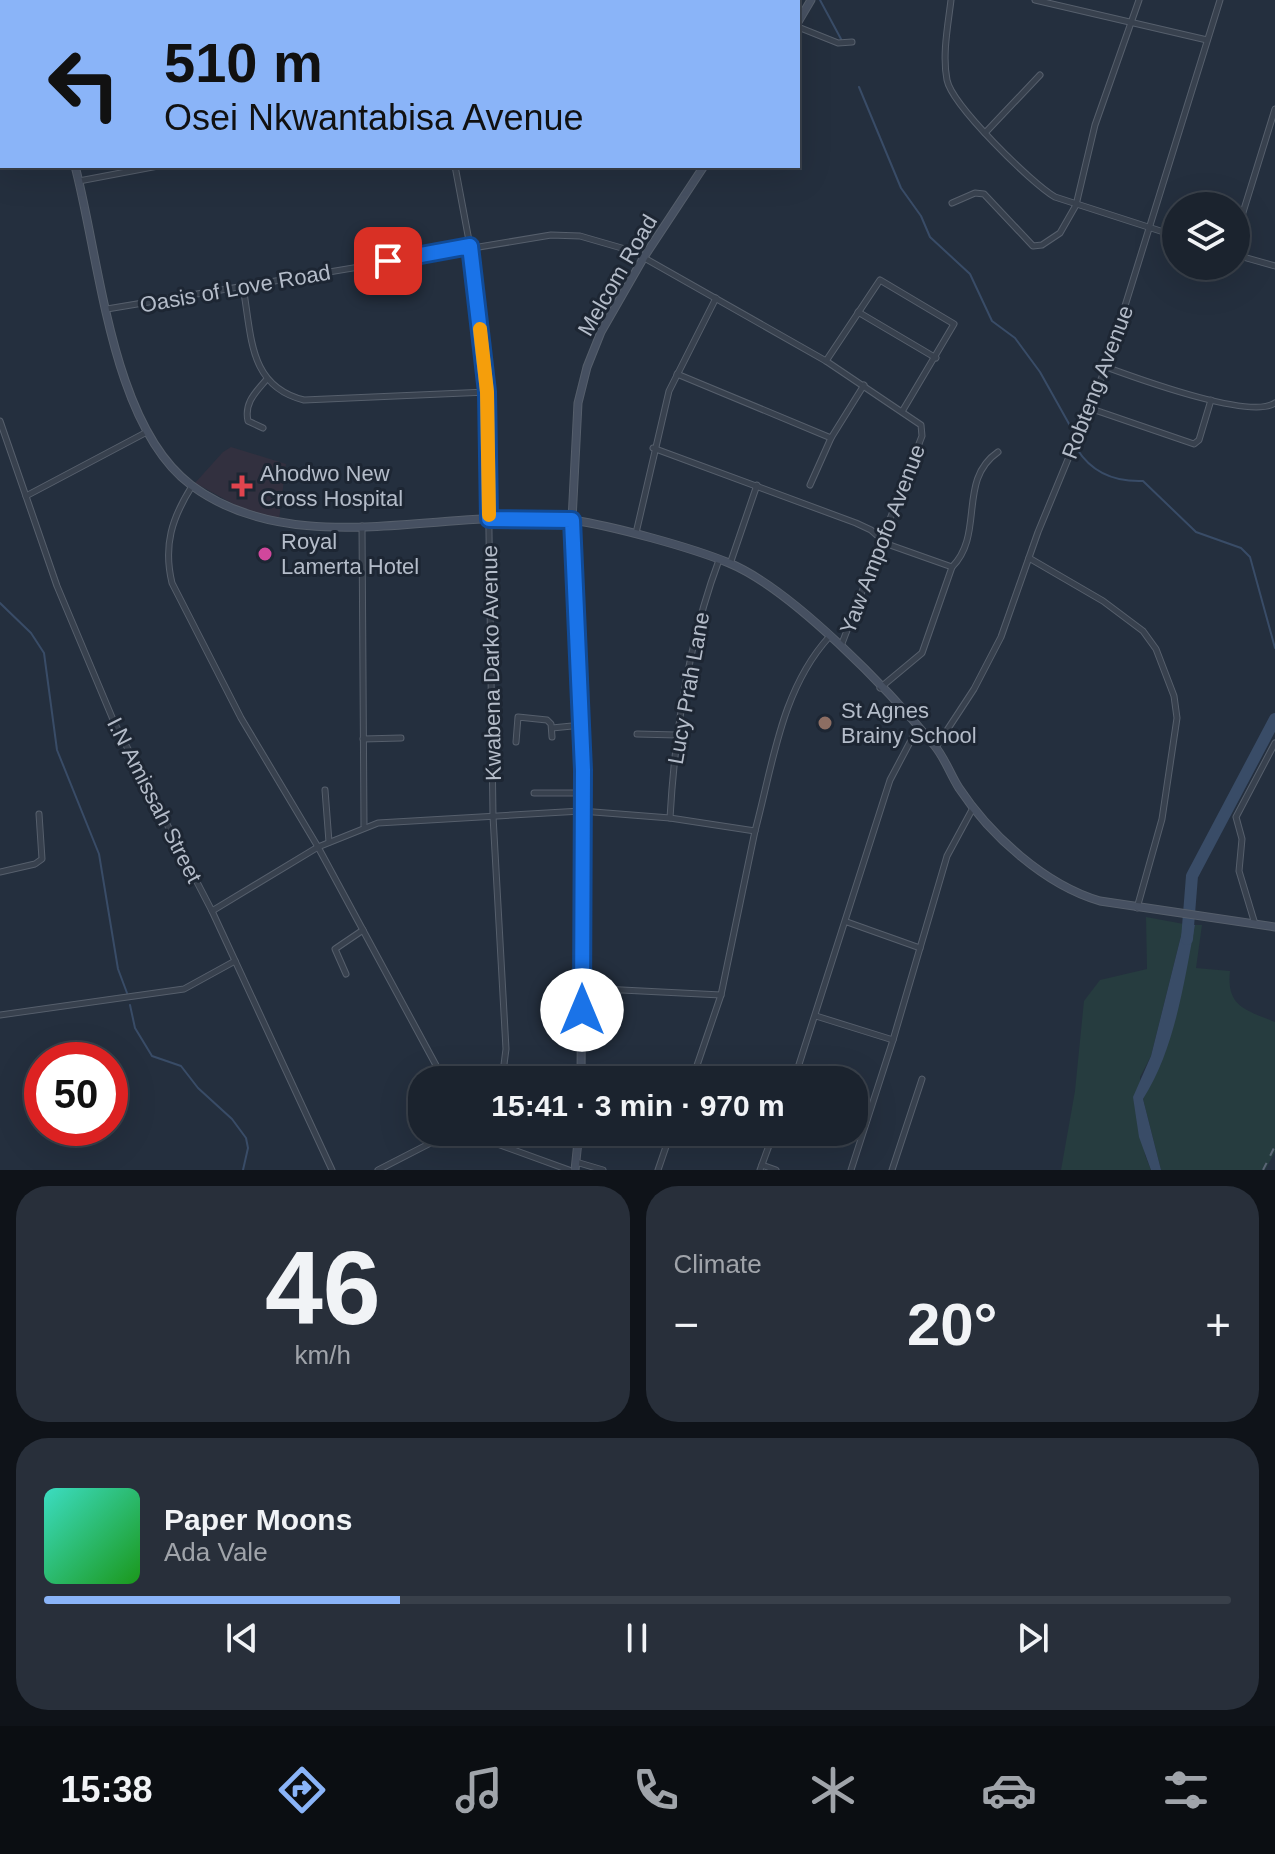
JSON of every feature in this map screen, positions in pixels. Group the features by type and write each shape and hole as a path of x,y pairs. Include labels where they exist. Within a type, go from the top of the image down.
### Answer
{"main road":[{"path":"800,20 811,0"},
{"path":"76,168 127,388 145,433 175,472 192,486 235,511 265,521 362,525 489,519 572,520 730,564 772,589 840,647 936,747 974,806 1051,879 1081,896 1137,908 1275,927"},
{"name":"Melcom Road","path":"581,1066 582,725 572,520 581,387 601,332 644,257 703,168"},
{"path":"576,1166 578,1146"}],"street":[{"path":"951,0 948,84 985,133 1046,192 1076,205 1162,231"},
{"path":"1035,0 1207,40"},
{"path":"952,203 975,193 984,194 1028,244 1038,247 1064,229 1076,205 1095,125 1139,0"},
{"name":"Robteng Avenue","path":"936,747 988,664 1106,367 1152,228 1220,0"},
{"path":"800,25 838,43 852,42"},
{"path":"985,133 1040,75"},
{"path":"1249,192 1275,109"},
{"path":"79,181 147,168"},
{"name":"Kwabena Darko Avenue","path":"455,168 470,246 487,392 493,816 506,1049 504,1066"},
{"name":"Oasis of Love Road","path":"107,309 470,246 566,234 614,244 644,257 826,361 903,410 921,425 923,431"},
{"path":"1250,259 1275,266"},
{"path":"826,361 878,282 887,281 954,324 937,359 903,410"},
{"path":"243,287 257,364 266,380 283,394 304,400 487,392"},
{"path":"636,536 653,448 677,374 716,298"},
{"path":"858,312 937,359"},
{"path":"1106,367 1211,400 1258,408 1275,403"},
{"path":"677,374 831,438"},
{"path":"263,428 248,421 246,416 250,398 266,380"},
{"path":"810,485 831,438 864,385"},
{"path":"1089,408 1194,444 1199,440 1211,400"},
{"name":"I.N Amissah Street","path":"0,421 57,586 114,722 212,911 332,1170"},
{"name":"Yaw Ampofo Avenue","path":"840,647 923,431"},
{"path":"26,496 145,433"},
{"path":"653,448 856,523 880,540 952,567"},
{"path":"880,688 922,653 952,567 966,550 980,467 998,452"},
{"path":"730,564 757,485"},
{"path":"192,486 171,525 168,565 172,583 241,718 318,847 436,1066"},
{"path":"362,525 364,826"},
{"path":"1029,558 1103,601 1143,631 1156,649 1174,696 1177,718 1162,819 1137,908"},
{"name":"Lucy Prah Lane","path":"670,818 677,735 696,626 719,560"},
{"path":"697,1066 721,995 755,831 790,698 829,637"},
{"path":"516,742 518,717 547,720 552,728 552,737"},
{"path":"552,728 582,725"},
{"path":"799,1066 890,780 918,727"},
{"path":"637,734 677,735"},
{"path":"363,739 401,738"},
{"path":"1255,925 1239,871 1242,839 1236,817 1275,743"},
{"path":"325,790 329,842"},
{"path":"534,793 582,793"},
{"path":"851,1170 947,856 974,806"},
{"path":"212,911 318,847 364,826 581,811 670,818 755,831"},
{"path":"0,872 35,864 42,859 39,814"},
{"path":"847,922 920,948"},
{"path":"346,974 335,949 363,930"},
{"path":"0,1015 184,989 235,961"},
{"path":"582,988 721,995"},
{"path":"816,1016 893,1040"},
{"path":"892,1170 922,1079"},
{"path":"378,1170 425,1146"},
{"path":"503,1146 569,1170"},
{"path":"658,1170 666,1146"},
{"path":"769,1146 761,1168 776,1170"},
{"path":"576,1166 603,1170"}],"shaded area":[{"name":"Ahodwo New Cross Hospital","path":"231,447 286,464 279,520 246,511 195,483"}],"green space":[{"path":"1146,917 1184,924 1151,1056 1140,1077 1145,1155 1151,1170 1061,1170 1075,1091 1084,1001 1100,980 1147,969"},
{"path":"1195,925 1202,925 1196,968 1230,971 1231,992 1240,1006 1275,1022 1275,1152 1265,1170 1161,1170 1143,1099 1166,1049"}],"water":[{"path":"1184,924 1195,925 1177,1015 1163,1059 1143,1099 1161,1170 1151,1170 1139,1137 1133,1097 1151,1056"}],"waterway":[{"path":"820,0 841,39"},
{"path":"859,87 901,188 921,216 930,237 970,274 992,321 1015,338 1040,372 1073,431"},
{"path":"1077,449 1090,464 1105,474 1123,480 1143,481 1196,532 1241,548 1250,557 1275,648"},
{"path":"0,603 31,633 44,653 57,750 99,854 118,969 127,993"},
{"path":"1187,939 1192,876 1275,719"},
{"path":"130,1005 135,1028 152,1056 181,1066 246,1138 248,1148 243,1170"}],"railway":[{"path":"1263,1170 1275,1146"}],"slow traffic":[{"path":"480,329 487,392 489,515"}],"place":[{"name":"Ahodwo New Cross Hospital","path":"242,486"},
{"name":"Royal Lamerta Hotel","path":"265,554"},
{"name":"St Agnes Brainy School","path":"825,723"}],"route":[{"path":"388,261 470,246 487,392 489,519 572,520 575,651 583,770 582,1010"}]}
